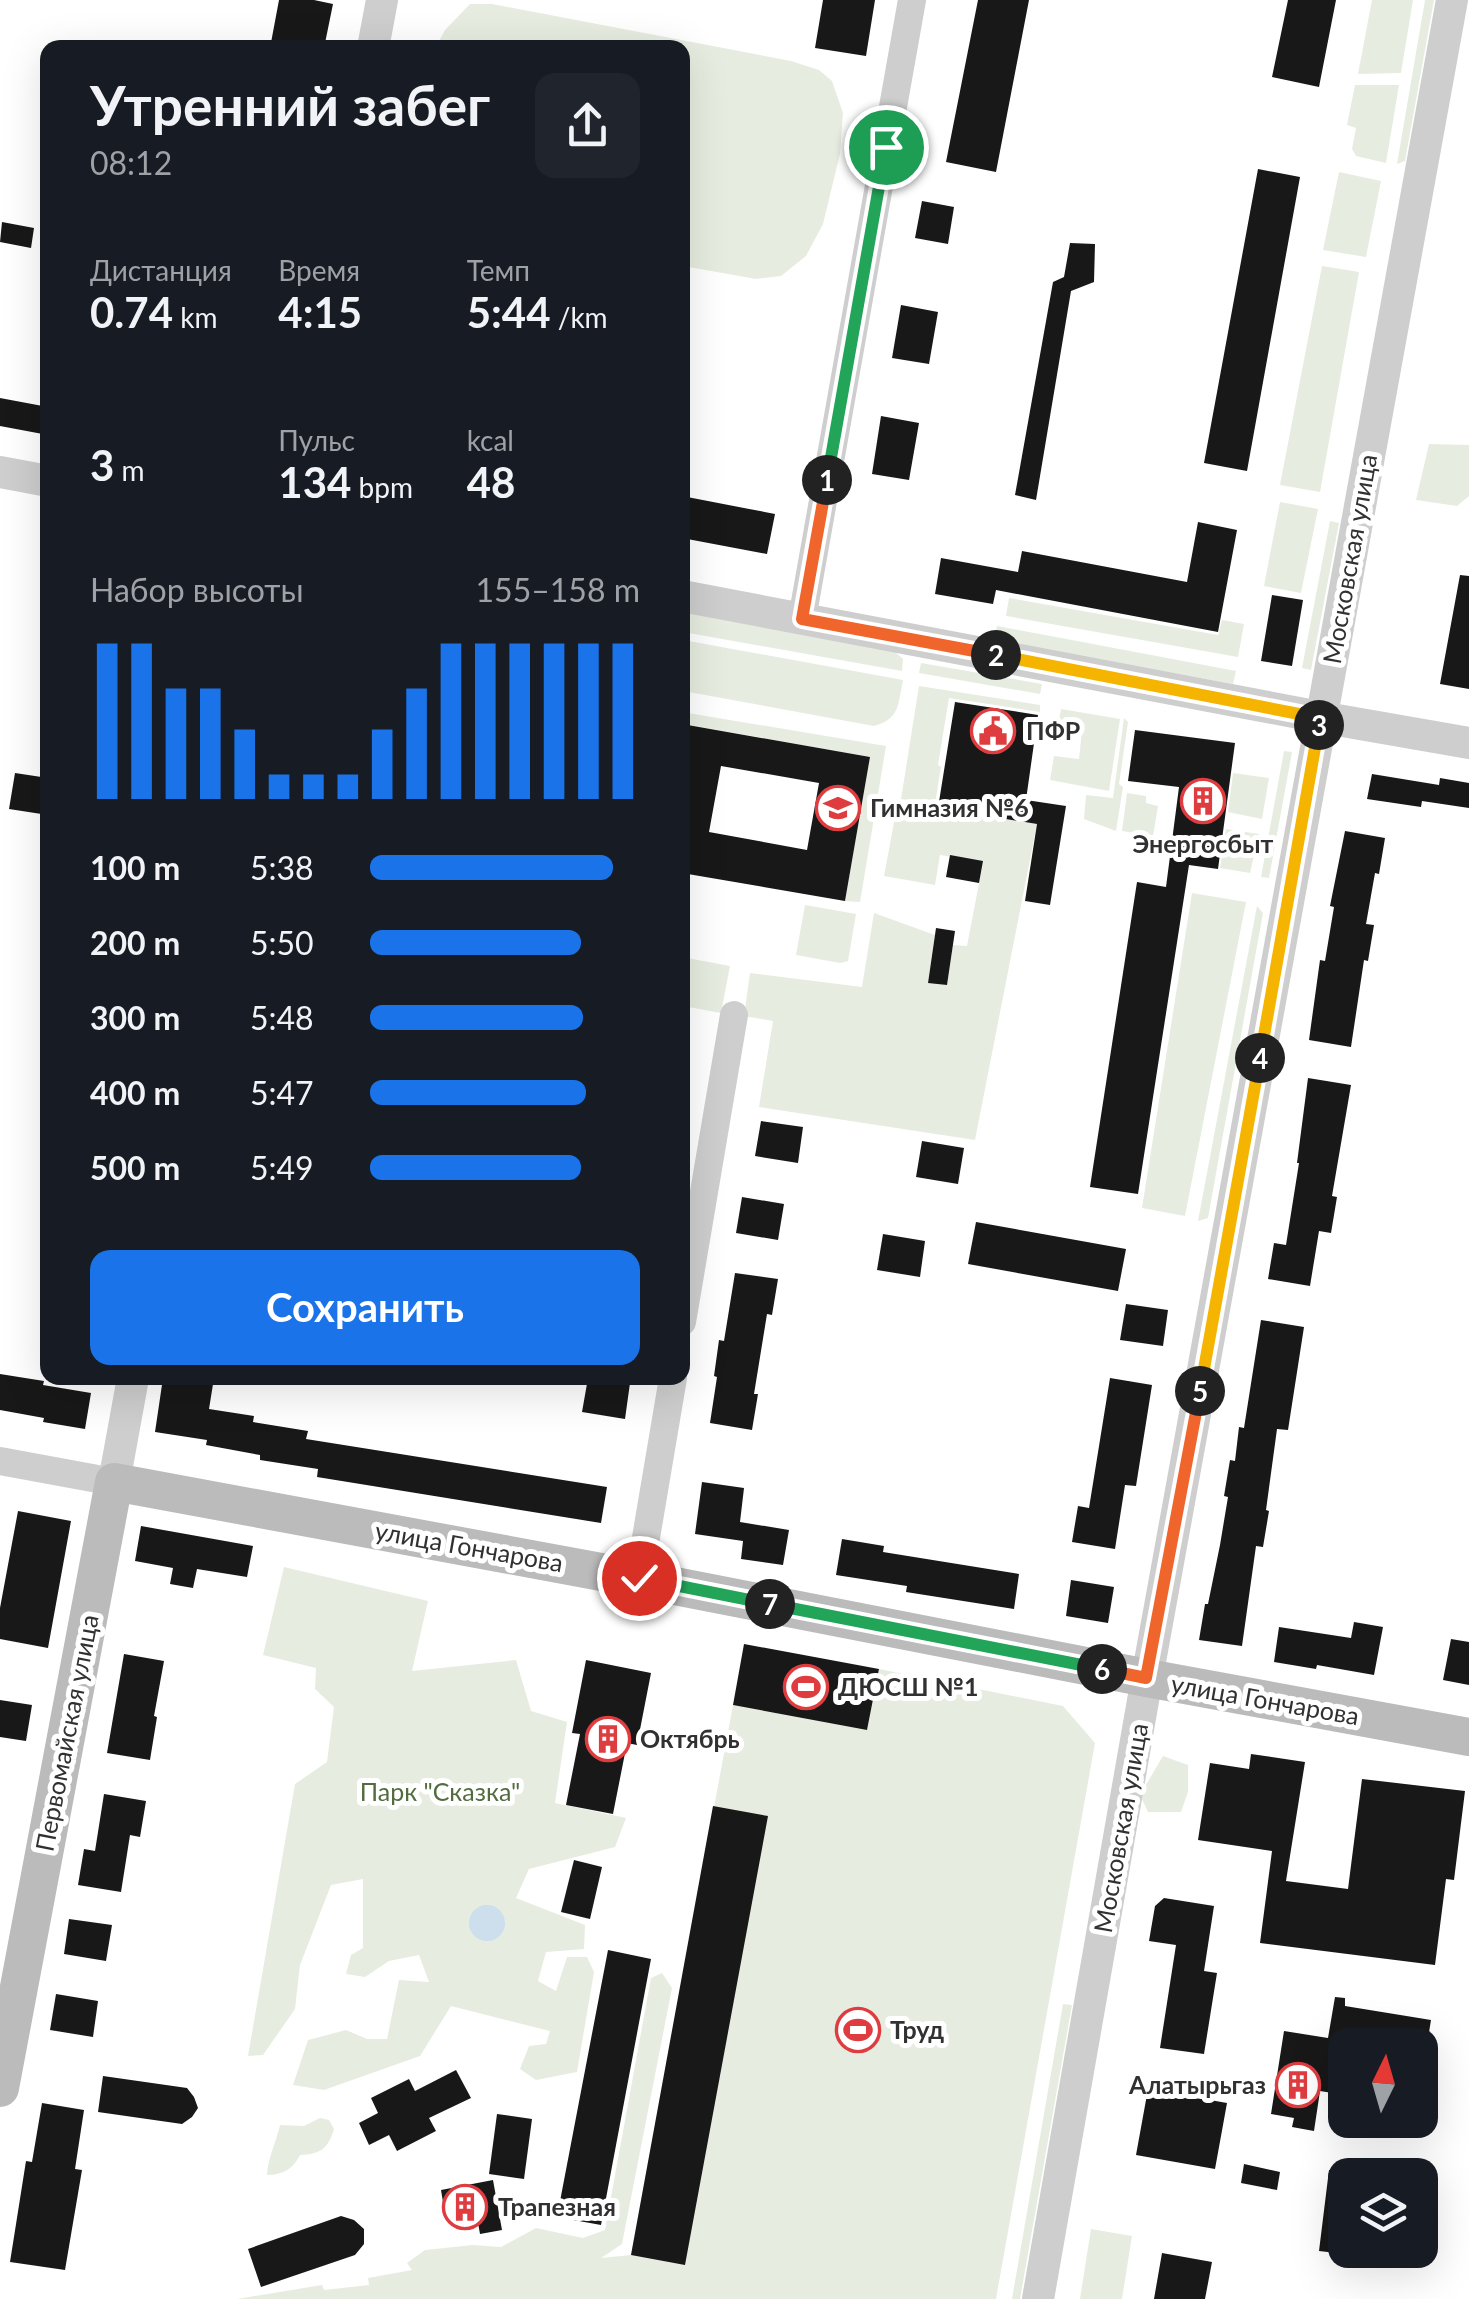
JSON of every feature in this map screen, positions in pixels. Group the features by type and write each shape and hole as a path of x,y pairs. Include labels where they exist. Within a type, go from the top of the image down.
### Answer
{"main road":[{"name":"улица Гончарова","path":"114,1482 1469,1737"},
{"name":"Первомайская улица","path":"0,2088 114,1482"}],"street":[{"path":"374,40 382,0"},
{"path":"802,619 912,0"},
{"name":"Московская улица","path":"1038,2299 1146,1678 1452,0"},
{"path":"0,472 40,480"},
{"path":"690,598 1469,743"},
{"path":"690,1275 734,1015"},
{"name":"Первомайская улица","path":"114,1482 132,1385"},
{"path":"639,1578 672,1385"},
{"name":"улица Гончарова","path":"0,1461 114,1482"}],"green space":[{"path":"1372,0 1413,0 1401,73 1358,74"},
{"path":"1425,0 1434,0 1405,161 1397,164"},
{"path":"470,4 492,4 681,40 440,40"},
{"path":"690,42 819,70 832,81 843,113 840,154 823,224 806,256 781,276 756,279 690,267"},
{"path":"1355,85 1399,85 1386,163 1356,156 1352,149 1356,128 1347,125"},
{"path":"1339,172 1381,181 1366,257 1323,250"},
{"path":"1322,266 1359,272 1320,492 1280,485"},
{"path":"1429,444 1469,445 1469,496 1457,506 1416,500"},
{"path":"1280,502 1318,509 1301,593 1264,586"},
{"path":"1330,521 1339,523 1311,670 1302,668"},
{"path":"1009,598 1218,635 1222,620 1244,624 1238,657 1006,616"},
{"path":"690,612 893,650 903,659 902,671 690,633"},
{"path":"997,626 1236,671 1233,684 994,640"},
{"path":"690,641 903,680 893,715 874,726 690,692"},
{"path":"921,663 1042,684 1040,694 919,673"},
{"path":"919,686 1040,705 1040,712 949,698 935,804 901,799"},
{"path":"1061,709 1120,719 1109,791 1050,780 1054,756 1079,759 1082,730 1059,720"},
{"path":"690,713 886,746 860,902 845,901 870,757 690,725"},
{"path":"1124,718 1128,722 1116,831 1084,819 1086,795 1113,798"},
{"path":"1284,751 1292,752 1269,878 1261,877"},
{"path":"1233,773 1269,778 1262,819 1228,812"},
{"path":"1127,793 1146,796 1146,803 1158,806 1153,836 1122,831"},
{"path":"898,801 1037,824 975,1140 759,1107 773,1021 744,1016 750,973 862,987 874,913 935,935 928,982 947,985 953,945 967,946 983,862 940,855 935,885 884,876"},
{"path":"1226,829 1259,834 1250,873 1220,868"},
{"path":"1192,893 1246,902 1185,1216 1142,1208"},
{"path":"805,905 856,914 848,961 796,955"},
{"path":"1257,906 1263,913 1208,1218 1198,1221"},
{"path":"690,958 730,966 721,1013 690,1007"},
{"name":"Парк \"Сказка\"","path":"284,1567 428,1601 412,1671 516,1660 531,1711 567,1722 555,1803 626,1818 615,1847 529,1869 516,1898 585,1925 584,1949 546,1952 538,1981 556,1991 567,1957 587,1957 594,1972 577,2072 536,2080 520,2069 529,2046 546,2044 550,2031 451,2006 420,2056 324,2090 293,2085 308,2040 346,2030 367,2039 387,2039 399,1980 429,1982 419,1955 389,1961 365,1977 346,1974 351,1955 363,1948 363,1879 331,1885 300,1965 295,2009 263,2055 248,2056 295,1784 327,1762 334,1707 315,1689 316,1668 263,1655"},
{"name":"Труд","path":"879,1669 1063,1706 1095,1743 996,2299 237,2299 322,2285 324,2290 369,2285 368,2278 412,2270 407,2263 425,2250 473,2245 501,2247 536,2228 583,2238 605,2230 651,1978 662,1973 672,1988 622,2244 601,2258 631,2255 733,1705 867,1730"},
{"path":"1163,1756 1188,1765 1188,1792 1181,1812 1148,1812 1140,1795"},
{"path":"1063,2004 1072,2005 1020,2299 1012,2299"},
{"path":"320,2118 329,2120 334,2129 326,2146 318,2152 300,2155 283,2172 267,2175 280,2125 304,2126"},
{"path":"1091,2229 1132,2236 1122,2299 1080,2299"}],"water":[{"path":"487,1905 500,1910 505,1923 500,1936 487,1941 474,1936 469,1923 474,1910"}],"building":[{"path":"279,0 333,4 326,40 272,40"},
{"path":"823,0 875,0 866,56 815,48"},
{"path":"978,0 1029,0 996,172 946,162"},
{"path":"1288,0 1336,0 1319,87 1272,77"},
{"path":"1258,169 1300,177 1247,471 1204,463"},
{"path":"922,201 954,207 948,244 915,238"},
{"path":"2,222 34,228 31,248 0,242"},
{"path":"1070,243 1095,244 1094,282 1071,291 1036,500 1015,495 1053,282 1064,277"},
{"path":"901,305 938,312 929,364 892,358"},
{"path":"0,398 40,406 40,434 0,426"},
{"path":"881,416 919,423 909,480 872,474"},
{"path":"690,498 775,514 767,554 690,540"},
{"path":"1198,522 1237,530 1218,632 996,590 993,604 935,594 941,558 1018,572 1022,551 1187,582"},
{"path":"1460,575 1469,576 1469,689 1440,684"},
{"path":"1272,595 1303,600 1292,666 1261,661"},
{"path":"955,702 1038,715 1026,800 1066,806 1050,905 1025,901 1037,824 938,808"},
{"name":"Гимназия №6","path":"690,725 870,757 845,901 690,874","holes":["721,766 819,783 807,850 709,832"]},
{"path":"1135,730 1235,743 1218,869 1189,865 1138,1194 1090,1187 1137,882 1166,887 1179,787 1128,781"},
{"path":"15,773 40,777 40,814 9,809"},
{"path":"1372,774 1439,785 1440,778 1469,783 1469,808 1422,801 1421,807 1367,799"},
{"path":"1345,831 1385,838 1366,924 1374,925 1368,961 1364,960 1351,1047 1309,1040"},
{"path":"950,855 983,861 979,883 946,877"},
{"path":"936,928 955,931 947,985 928,983"},
{"path":"1308,1078 1351,1085 1332,1196 1337,1197 1331,1233 1319,1231 1310,1286 1268,1279 1274,1243 1286,1245"},
{"path":"761,1121 803,1127 798,1163 755,1156"},
{"path":"922,1141 964,1148 958,1184 916,1177"},
{"path":"742,1197 784,1204 778,1240 736,1233"},
{"path":"976,1222 1126,1249 1118,1291 968,1264"},
{"path":"883,1234 925,1241 920,1277 877,1270"},
{"path":"735,1273 778,1279 772,1315 767,1314 752,1430 710,1423 719,1340 724,1341"},
{"path":"1126,1304 1168,1310 1163,1346 1120,1340"},
{"path":"1261,1320 1304,1327 1288,1430 1277,1429 1266,1510 1269,1511 1263,1547 1256,1546 1242,1646 1199,1640 1220,1545 1230,1460 1235,1461 1239,1427 1244,1428"},
{"path":"0,1374 91,1393 85,1429 0,1410"},
{"path":"1110,1378 1152,1385 1136,1486 1125,1485 1115,1549 1072,1542 1078,1506 1089,1508"},
{"path":"162,1385 213,1385 209,1409 254,1416 253,1422 308,1431 306,1439 607,1487 601,1523 317,1477 318,1469 260,1460 260,1455 206,1445 207,1440 155,1432"},
{"path":"587,1385 630,1385 625,1419 582,1412"},
{"path":"702,1482 744,1488 740,1522 789,1530 783,1565 741,1559 743,1541 695,1534"},
{"path":"18,1511 71,1521 48,1648 0,1639 0,1608"},
{"path":"141,1526 253,1546 247,1577 197,1569 193,1588 170,1584 173,1568 135,1561"},
{"path":"842,1539 884,1546 883,1552 1019,1574 1014,1609 906,1592 907,1586 836,1575"},
{"path":"1071,1580 1114,1587 1108,1623 1066,1616"},
{"path":"1354,1622 1383,1627 1374,1675 1274,1662 1279,1627 1351,1638"},
{"path":"1451,1639 1469,1642 1469,1685 1443,1680"},
{"name":"ДЮСШ №1","path":"744,1644 879,1669 867,1730 733,1705"},
{"path":"124,1654 164,1661 150,1760 107,1753"},
{"name":"Октябрь","path":"586,1660 651,1673 637,1745 627,1743 613,1814 566,1805 580,1734 572,1733"},
{"path":"0,1700 32,1705 26,1741 0,1737"},
{"path":"1251,1754 1305,1762 1286,1881 1348,1889 1362,1779 1465,1791 1454,1880 1446,1879 1435,1965 1260,1943 1272,1851 1198,1840 1210,1763 1249,1769"},
{"path":"104,1794 146,1801 140,1837 130,1835 121,1892 78,1885 84,1849 95,1851"},
{"path":"713,1806 768,1816 685,2265 631,2255"},
{"path":"574,1860 602,1867 590,1919 561,1912"},
{"path":"1164,1898 1214,1906 1204,1971 1217,1973 1204,2054 1160,2048 1176,1945 1149,1941 1155,1906"},
{"path":"69,1919 112,1925 106,1961 64,1954"},
{"path":"608,1950 651,1959 601,2225 557,2217"},
{"path":"56,1994 98,2001 93,2037 50,2030"},
{"name":"Алатырьгаз","path":"1335,1997 1345,1998 1345,2006 1431,2020 1430,2028 1330,2028"},
{"name":"Алатырьгаз","path":"1284,2031 1328,2038 1328,2092 1320,2091 1314,2131 1292,2127 1294,2118 1271,2114"},
{"path":"456,2070 471,2098 429,2118 436,2131 397,2151 389,2135 369,2145 359,2123 378,2113 371,2098 409,2079 415,2091"},
{"path":"103,2076 187,2088 198,2108 182,2124 98,2112"},
{"path":"1148,2089 1227,2103 1215,2169 1136,2155"},
{"path":"42,2103 84,2110 75,2169 82,2170 65,2270 10,2262 26,2161 32,2162"},
{"path":"497,2114 532,2119 524,2179 489,2174"},
{"path":"1244,2164 1280,2172 1277,2190 1241,2183"},
{"path":"1328,2178 1328,2252 1319,2251"},
{"name":"Трапезная","path":"493,2180 502,2230 480,2234 477,2217 464,2220 463,2211 445,2214 441,2190"},
{"path":"341,2216 364,2229 364,2244 355,2255 261,2287 248,2249"},
{"path":"1162,2253 1212,2262 1205,2299 1154,2299"}],"place":[{"name":"ПФР","path":"993,731"},
{"name":"Энергосбыт","path":"1203,801"},
{"name":"Гимназия №6","path":"838,808"},
{"name":"ДЮСШ №1","path":"806,1687"},
{"name":"Октябрь","path":"608,1739"},
{"name":"Труд","path":"858,2030"},
{"name":"Алатырьгаз","path":"1298,2085"},
{"name":"Трапезная","path":"465,2207"}],"route":[{"path":"639,1578 1146,1678 1290,894 1320,718 802,619 886,147"}]}
